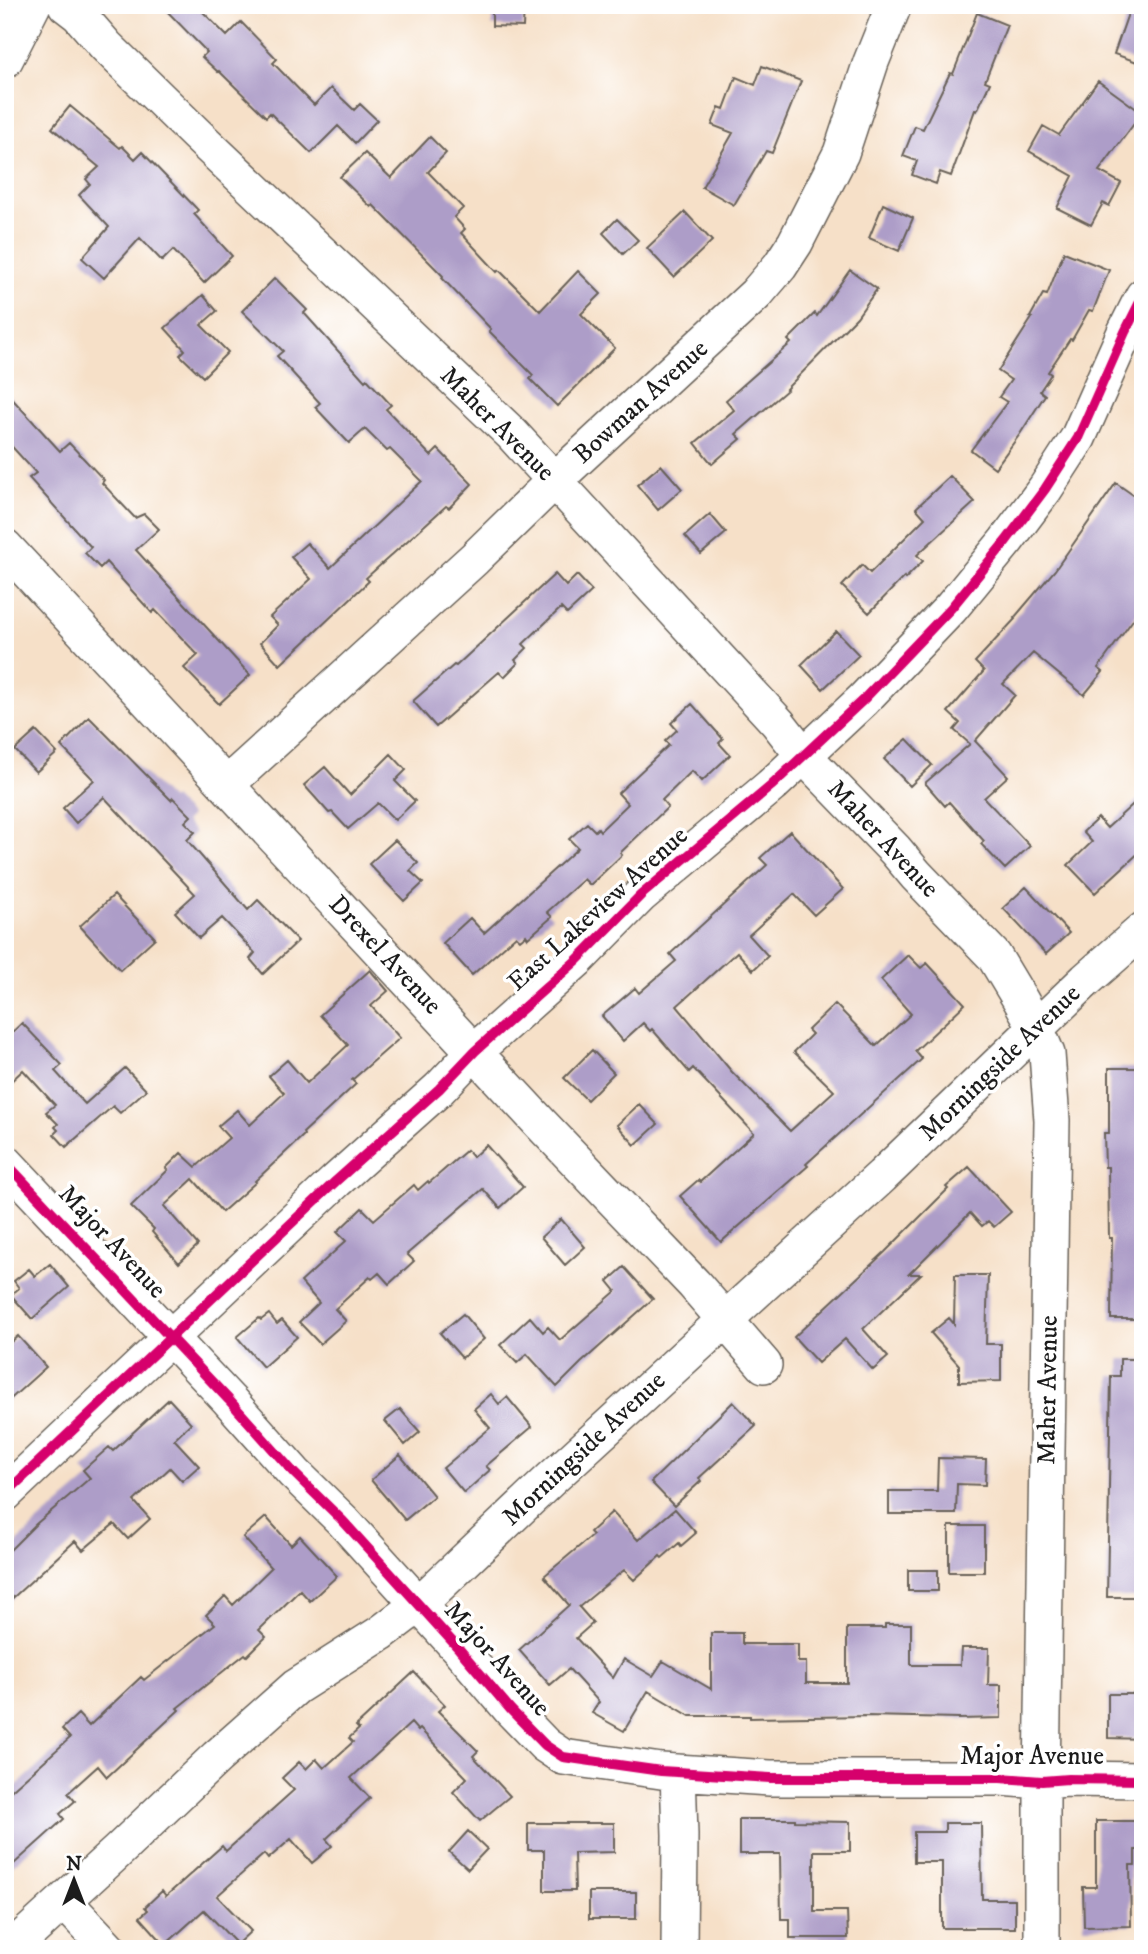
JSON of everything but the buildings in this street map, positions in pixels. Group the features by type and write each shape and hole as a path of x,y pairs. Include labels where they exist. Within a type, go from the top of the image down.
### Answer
{"street":[{"path":"5,60 33,5"},
{"name":"Maher Avenue","path":"66,5 196,134 511,433 778,723 803,755 994,956 1036,1028 1047,1054 1052,1120 1042,1949"},
{"name":"Bowman Avenue","path":"226,785 474,559 757,293 780,266 794,243 841,153 871,62 894,5"},
{"name":"East Lakeview Avenue","path":"5,1494 335,1181 439,1089 475,1051 577,960 641,895 771,786 863,700 951,608 1045,489 1078,438 1143,296"},
{"name":"Drexel Avenue","path":"5,547 541,1124 694,1284 764,1365"},
{"name":"Morningside Avenue","path":"11,1949 296,1687 381,1633 418,1605 1143,930"},
{"name":"Major Avenue","path":"5,1162 294,1473 343,1521 511,1710 545,1745 563,1757 678,1772 770,1778 1143,1780"},
{"path":"678,1772 679,1949"},
{"path":"64,1901 109,1949"}],"cycle path":[{"path":"5,1494 336,1181 439,1089 475,1051 577,960 641,895 771,786 863,700 951,608 1045,489 1078,438 1143,296"},
{"path":"5,1162 294,1473 343,1521 511,1710 545,1745 563,1757 661,1771 770,1778 1143,1780"}]}
